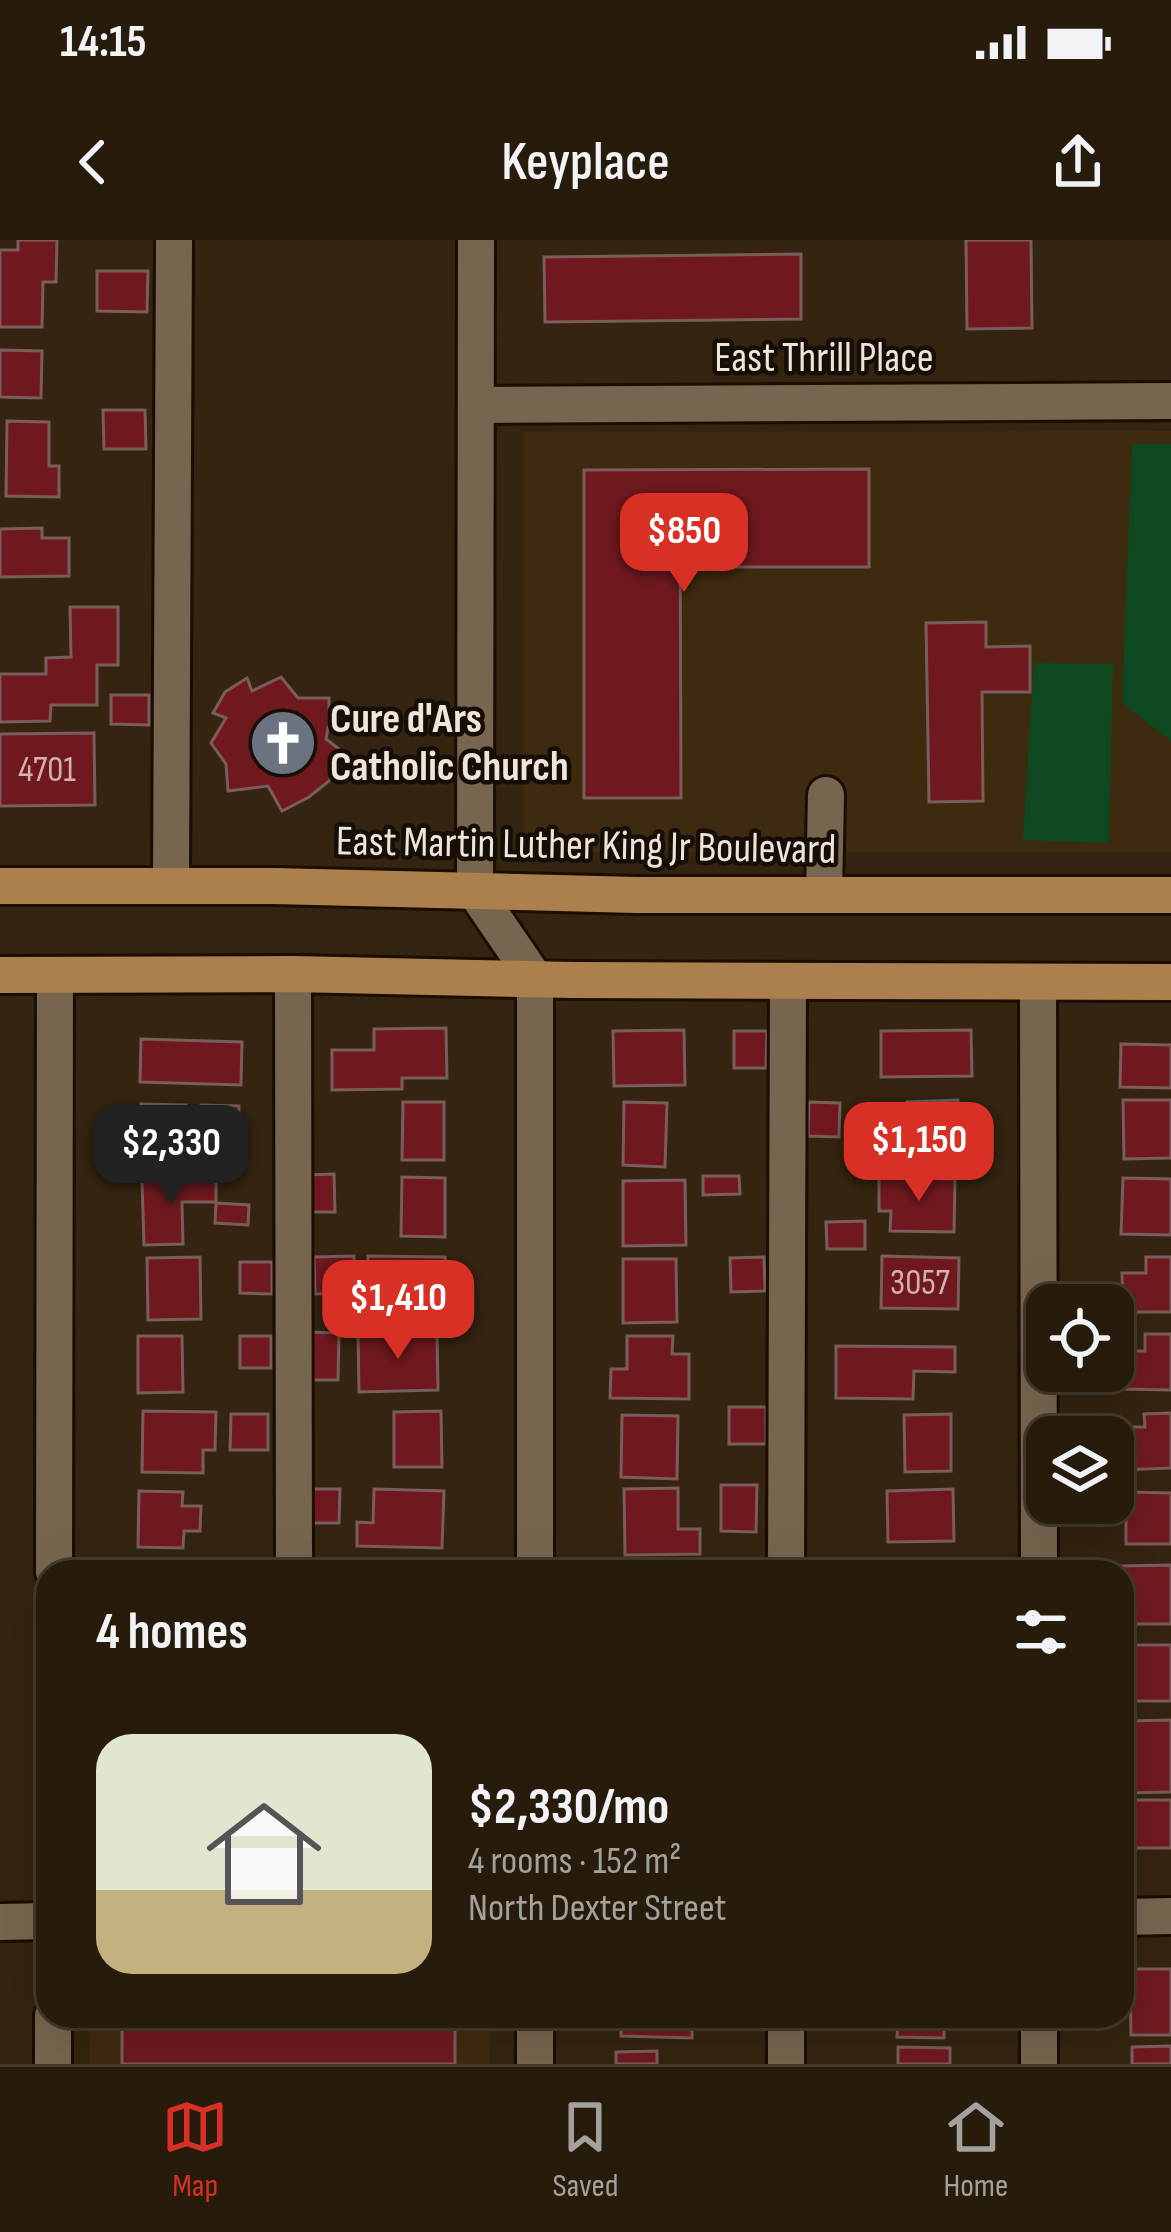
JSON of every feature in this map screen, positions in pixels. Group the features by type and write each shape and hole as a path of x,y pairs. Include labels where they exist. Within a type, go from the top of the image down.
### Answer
{"main road":[{"name":"East Martin Luther King Jr Boulevard","path":"0,886 1171,895"},
{"path":"0,975 55,992 293,974 1171,982"}],"street":[{"path":"171,886 174,240"},
{"path":"476,240 475,891 535,979 535,1560"},
{"name":"East Thrill Place","path":"477,422 1171,401"},
{"path":"824,895 826,795"},
{"path":"293,974 294,1560"},
{"path":"786,1560 788,981"},
{"path":"1038,982 1039,1560"},
{"path":"54,1560 55,992"},
{"path":"1134,1917 1171,1916"},
{"path":"0,1922 36,1921"},
{"path":"53,2028 53,2064"},
{"path":"535,2028 535,2064"},
{"path":"786,2028 786,2064"},
{"path":"1039,2028 1039,2064"}],"shaded area":[{"path":"1171,431 1171,852 523,852 523,432"},
{"path":"90,2028 490,2028 490,2064 90,2064"}],"green space":[{"path":"1132,444 1171,444 1171,741 1122,703"},
{"path":"1034,663 1113,664 1109,843 1023,840"}],"building":[{"path":"18,240 57,240 56,282 43,282 42,327 0,327 0,250 18,250"},
{"path":"966,240 1031,240 1032,328 967,329"},
{"path":"801,254 801,319 545,322 544,257"},
{"path":"97,271 148,271 147,312 97,311"},
{"path":"0,350 42,351 41,398 0,397"},
{"path":"103,410 145,410 146,449 104,449"},
{"path":"7,421 49,422 49,466 59,466 59,497 6,496"},
{"path":"869,469 869,567 717,567 717,497 680,497 681,798 584,798 584,470"},
{"path":"42,528 42,538 69,538 69,576 0,577 0,529"},
{"path":"70,607 118,607 118,665 97,665 97,705 51,705 50,721 0,722 0,674 46,674 46,658 71,657"},
{"path":"986,622 986,647 1030,646 1030,692 982,692 983,801 929,802 926,623"},
{"path":"281,677 298,698 329,698 326,739 343,752 329,781 282,811 268,786 228,791 226,764 211,743 226,718 213,713 225,692 247,678 252,691"},
{"path":"111,695 149,695 149,725 111,724"},
{"path":"94,733 95,805 0,806 0,734"},
{"path":"446,1028 447,1078 402,1078 402,1089 332,1090 332,1050 374,1050 374,1029"},
{"path":"684,1030 685,1085 614,1086 613,1031"},
{"path":"971,1030 972,1076 881,1077 881,1031"},
{"path":"734,1031 767,1031 766,1068 734,1068"},
{"path":"141,1039 242,1042 241,1085 140,1082"},
{"path":"1121,1044 1171,1045 1171,1088 1120,1087"},
{"path":"958,1100 960,1153 909,1155 907,1102"},
{"path":"1123,1100 1171,1100 1171,1158 1124,1159"},
{"path":"403,1102 444,1102 444,1160 402,1160"},
{"path":"624,1102 667,1103 665,1167 623,1165"},
{"path":"809,1102 840,1103 839,1137 808,1136"},
{"path":"141,1104 186,1105 185,1167 140,1166"},
{"path":"201,1105 239,1106 238,1132 201,1132"},
{"path":"334,1174 335,1212 306,1212 305,1175"},
{"path":"703,1176 739,1176 740,1194 703,1195"},
{"path":"402,1177 445,1178 445,1237 401,1236"},
{"path":"879,1177 955,1179 954,1232 890,1231 891,1211 879,1211"},
{"path":"216,1178 216,1202 182,1202 183,1244 144,1245 142,1180"},
{"path":"1123,1178 1171,1179 1171,1235 1121,1234"},
{"path":"685,1180 686,1245 623,1246 623,1181"},
{"path":"216,1203 249,1205 248,1225 215,1223"},
{"path":"865,1221 865,1249 827,1249 826,1222"},
{"path":"354,1256 355,1293 315,1294 314,1257"},
{"path":"368,1256 445,1257 445,1321 404,1320 405,1278 367,1277"},
{"path":"882,1256 959,1258 958,1309 881,1308"},
{"path":"200,1257 201,1319 148,1320 147,1258"},
{"path":"764,1257 765,1291 731,1292 730,1258"},
{"path":"1146,1257 1171,1257 1171,1312 1134,1312 1134,1284 1122,1284 1122,1273 1146,1273"},
{"path":"623,1259 676,1259 677,1322 623,1323"},
{"path":"240,1262 272,1262 272,1294 240,1293"},
{"path":"307,1332 339,1333 338,1380 305,1380"},
{"path":"437,1333 438,1390 359,1392 358,1334"},
{"path":"1145,1334 1171,1334 1171,1390 1134,1389 1134,1351 1145,1351"},
{"path":"138,1336 182,1336 183,1392 138,1393"},
{"path":"240,1336 271,1336 271,1368 240,1368"},
{"path":"627,1336 673,1336 672,1354 689,1354 689,1399 610,1398 611,1369 627,1369"},
{"path":"836,1346 955,1347 955,1372 914,1371 913,1399 836,1398"},
{"path":"729,1407 766,1407 766,1444 729,1444"},
{"path":"143,1411 216,1412 215,1450 203,1450 203,1473 142,1472"},
{"path":"441,1411 442,1467 394,1467 394,1412"},
{"path":"1171,1413 1171,1468 1134,1469 1134,1427 1145,1427 1144,1414"},
{"path":"231,1414 268,1414 268,1450 230,1450"},
{"path":"951,1414 951,1471 905,1472 904,1415"},
{"path":"622,1415 678,1416 677,1479 621,1477"},
{"path":"721,1485 757,1485 756,1532 721,1531"},
{"path":"678,1488 678,1529 700,1529 700,1554 625,1555 624,1489"},
{"path":"308,1489 340,1489 339,1523 307,1523"},
{"path":"374,1489 444,1491 442,1548 357,1546 357,1522 373,1523"},
{"path":"953,1489 954,1541 888,1542 887,1491"},
{"path":"139,1491 183,1492 182,1506 201,1506 200,1531 184,1531 183,1548 138,1547"},
{"path":"1134,1492 1171,1493 1171,1544 1126,1544 1126,1524 1134,1524"},
{"path":"1171,1565 1171,1624 1134,1624 1134,1566"},
{"path":"1134,1645 1171,1645 1171,1701 1134,1701"},
{"path":"1171,1720 1171,1792 1134,1793 1134,1721"},
{"path":"1134,1800 1171,1800 1171,1848 1134,1848"},
{"path":"1134,1969 1171,1969 1171,2035 1131,2035"},
{"path":"122,2028 455,2028 455,2064 122,2064"},
{"path":"621,2028 692,2028 692,2038 621,2036"},
{"path":"897,2028 944,2028 944,2038 897,2037"},
{"path":"1171,2046 1171,2064 1132,2064 1132,2047"},
{"path":"898,2047 950,2048 950,2064 898,2064"},
{"path":"657,2051 657,2064 616,2064 616,2052"}],"place":[{"name":"Cure d'Ars Catholic Church","path":"283,743"}]}
